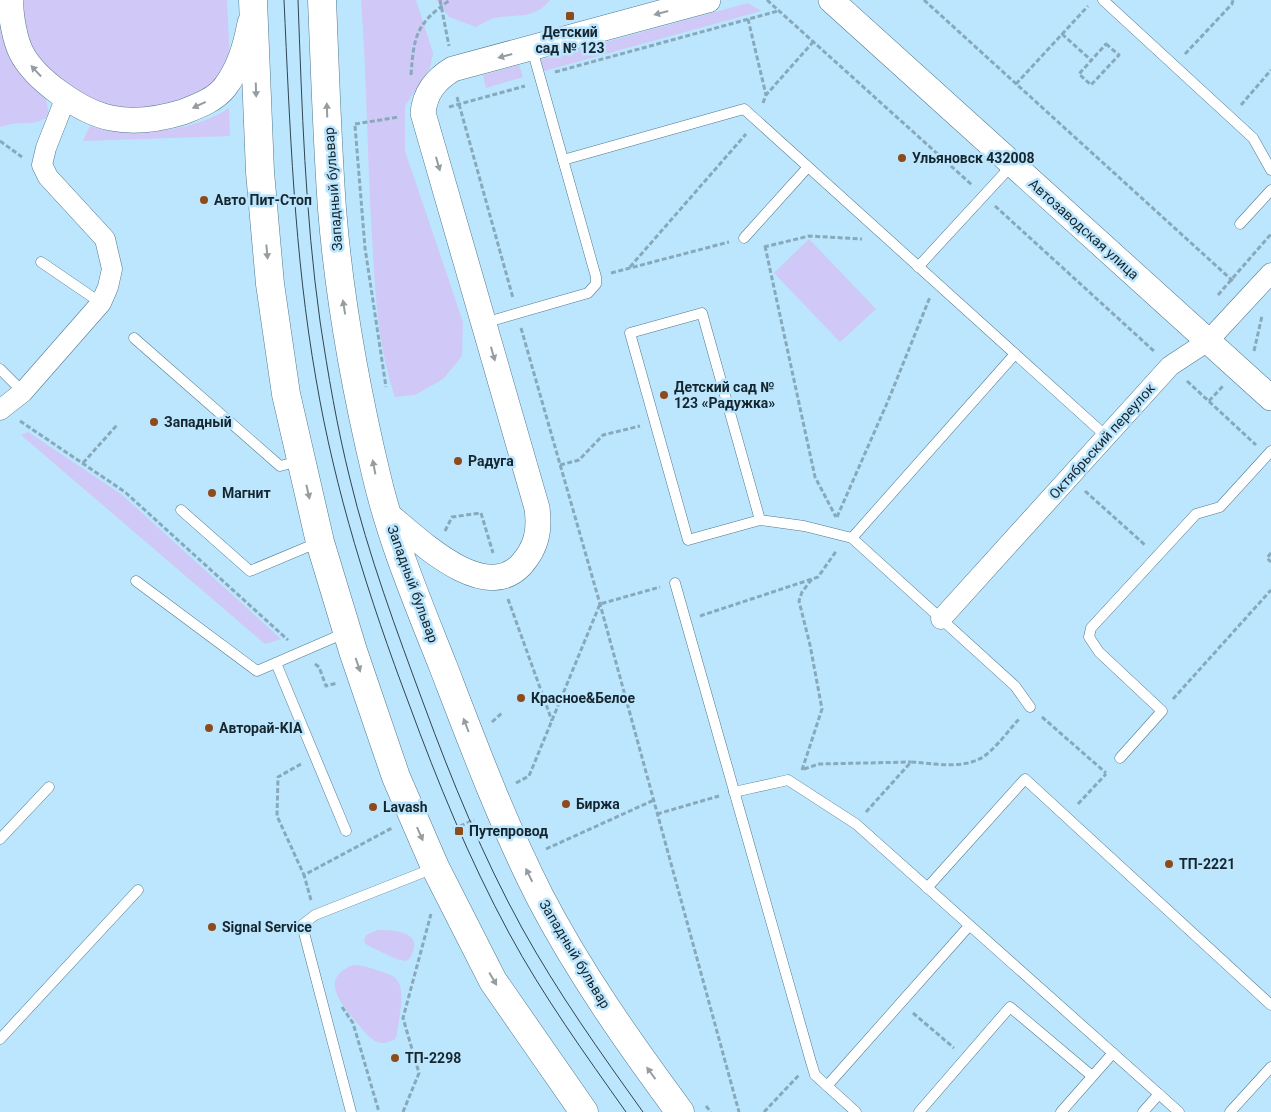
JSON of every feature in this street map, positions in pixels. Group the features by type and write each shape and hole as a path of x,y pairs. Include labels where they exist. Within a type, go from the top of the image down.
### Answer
{"main road":[{"name":"Западный бульвар","path":"322,0 333,212 344,303 356,379 376,475 387,514 418,602 474,748 515,845 542,900 587,977 643,1062 680,1112"},
{"path":"253,3 260,172 270,284 286,394 320,542 396,777 435,867 493,981 584,1112"}],"street":[{"path":"11,0 13,27 21,52 33,69 50,86 93,113 110,118 128,120 160,118 195,107 211,100 225,88 234,74 247,40 253,3"},
{"path":"387,514 452,564 472,574 487,578 500,577 516,570 527,558 535,543 539,526 537,508 423,113 427,94 442,76 453,70 708,0"},
{"name":"Автозаводская улица","path":"831,0 1271,398"},
{"path":"7,416 23,392 101,303 108,287 112,269 105,239 48,177 42,166 46,148 66,97"},
{"name":"Октябрьский переулок","path":"941,619 1170,366 1208,341 1271,273"}],"lane":[{"path":"1103,0 1253,138 1271,170"},
{"path":"484,323 588,293 596,284 596,277 532,48"},
{"path":"563,160 744,109 1106,436"},
{"path":"918,267 1013,164"},
{"path":"744,238 808,167"},
{"path":"1240,224 1271,190"},
{"path":"41,262 101,303"},
{"path":"760,520 702,313 630,333 688,540 760,520 804,526 849,537 1015,686 1030,707"},
{"path":"134,338 280,466 301,461"},
{"path":"849,537 1015,354"},
{"path":"0,369 23,392"},
{"path":"1120,758 1162,711 1098,652 1089,637 1091,628 1196,514 1220,507 1269,453"},
{"path":"181,510 250,570 320,542"},
{"path":"136,581 257,671 348,632"},
{"path":"675,583 815,1075 856,1112"},
{"path":"276,663 346,831"},
{"path":"926,888 1025,779 1271,1005"},
{"path":"734,792 788,780 856,824 1179,1112"},
{"path":"0,839 49,787"},
{"path":"351,1112 302,925 315,916 435,867"},
{"path":"0,1039 138,890"},
{"path":"827,1086 969,926"},
{"path":"919,1112 1010,1006 1092,1076"},
{"path":"1061,1112 1113,1053"},
{"path":"1230,1112 1271,1068"},
{"path":"1143,1112 1159,1094"}],"path":[{"path":"440,0 458,105 600,604 739,1112"},
{"path":"411,77 414,42 419,29 426,20 450,0"},
{"path":"767,0 1170,366 1269,453"},
{"path":"924,0 1250,295"},
{"path":"1016,84 1093,0"},
{"path":"1174,66 1232,1"},
{"path":"458,105 778,10"},
{"path":"748,19 766,95"},
{"path":"1062,34 1091,60"},
{"path":"629,268 757,121 766,95 813,42"},
{"path":"1106,44 1119,55 1091,85 1079,74 1091,60 1106,44"},
{"path":"1246,110 1240,105 1271,70"},
{"path":"355,124 408,115"},
{"path":"1218,294 1271,234"},
{"path":"596,277 744,238 759,247 809,236 889,241"},
{"path":"686,620 818,577 849,537 815,477 765,246"},
{"path":"837,518 888,401 936,283"},
{"path":"7,416 22,421 125,492 286,638"},
{"path":"560,465 579,460 603,435 655,422"},
{"path":"83,463 117,425"},
{"path":"1070,477 1157,556"},
{"path":"441,539 452,517 481,513 500,577 552,721"},
{"path":"1271,554 1267,558 1271,562"},
{"path":"803,769 822,709 810,645 799,601 802,592 812,579"},
{"path":"600,604 675,583"},
{"path":"1162,711 1271,590"},
{"path":"515,783 529,776 600,604"},
{"path":"788,780 803,769 818,764 972,763 986,755 1030,707 1106,773"},
{"path":"490,724 502,713"},
{"path":"314,756 278,777 278,816 304,875 315,916"},
{"path":"1066,817 1120,758"},
{"path":"856,824 910,762"},
{"path":"658,814 734,792"},
{"path":"546,849 654,800"},
{"path":"453,829 474,820"},
{"path":"304,875 392,827"},
{"path":"402,1112 419,1073 403,1018 431,914"},
{"path":"338,1000 353,1023 379,1112"},
{"path":"902,1002 966,1059"},
{"path":"764,1112 811,1062"}],"shaded area":[{"path":"0,0 49,90 46,100 49,114 46,118 37,122 0,127"},
{"path":"22,0 227,0 228,61 220,74 209,85 179,102 162,107 144,109 113,107 76,90 42,64 32,49 26,34"},
{"path":"361,0 416,0 433,53 430,68 405,106 405,151 463,322 462,356 443,379 415,395 395,397 384,357 381,337 373,256"},
{"path":"436,0 550,0 538,11 524,15 494,18 476,27 449,17"},
{"path":"748,3 761,11 544,71 541,60"},
{"path":"519,65 523,77 486,88 483,75"},
{"path":"229,108 230,136 83,141 90,126 124,132 162,130 199,122"},
{"path":"809,239 876,309 840,342 774,273"},
{"path":"28,432 121,494 281,639 265,644 21,435"},
{"path":"378,930 400,932 411,938 414,943 414,949 410,958 406,961 396,959 367,945 364,942 366,935"},
{"path":"353,965 389,974 398,982 401,988 401,1004 397,1034 392,1041 379,1043 371,1038 340,1001 336,993 336,978 342,971"}],"tram line":[{"path":"284,0 294,190 309,332 316,379 333,462 367,584 394,664 431,763 494,905 536,979 626,1112"},
{"path":"298,0 308,201 320,321 345,459 374,564 446,762 494,874 550,976 595,1045 643,1112"}],"place":[{"name":"Детский сад № 123","path":"570,16"},
{"name":"Ульяновск 432008","path":"902,158"},
{"name":"Авто Пит-Стоп","path":"204,200"},
{"name":"Детский сад № 123 «Радужка»","path":"664,395"},
{"name":"Западный","path":"154,422"},
{"name":"Радуга","path":"458,461"},
{"name":"Магнит","path":"212,493"},
{"name":"Красное&Белое","path":"521,698"},
{"name":"Авторай-KIA","path":"209,728"},
{"name":"Биржа","path":"566,804"},
{"name":"Lavash","path":"373,807"},
{"name":"Путепровод","path":"459,831"},
{"name":"ТП-2221","path":"1169,864"},
{"name":"Signal Service","path":"212,927"},
{"name":"ТП-2298","path":"395,1058"}]}
